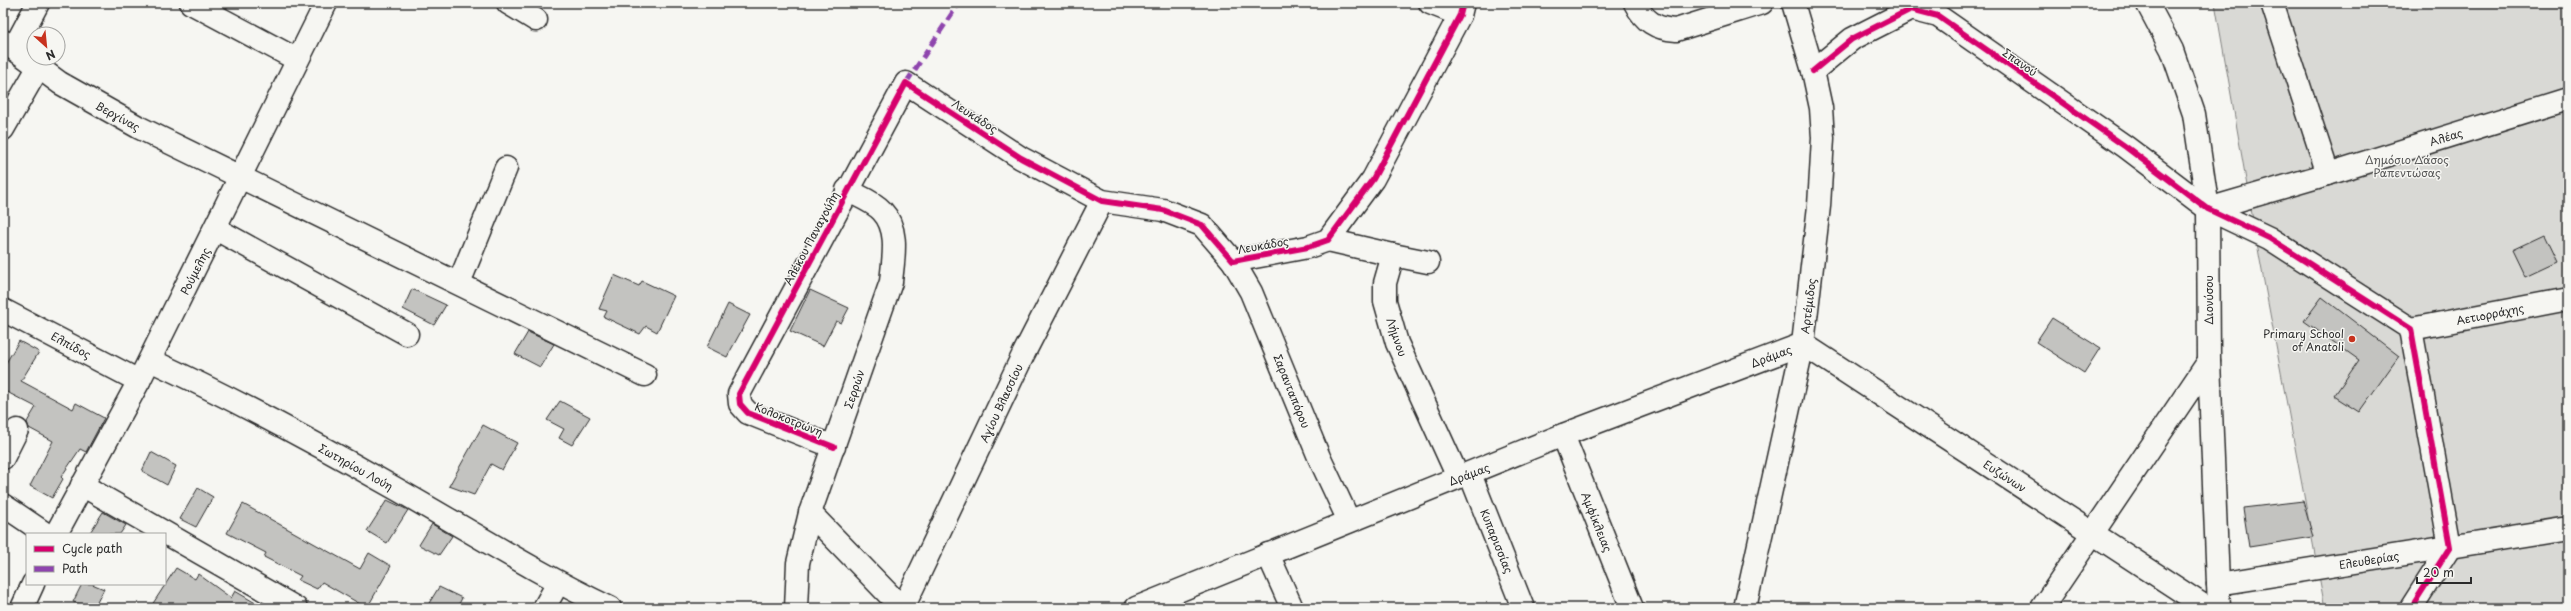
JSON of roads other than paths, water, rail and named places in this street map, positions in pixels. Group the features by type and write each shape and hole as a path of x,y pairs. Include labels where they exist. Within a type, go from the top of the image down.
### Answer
{"street":[{"path":"8,44 38,3"},
{"path":"191,3 296,59"},
{"name":"Ρούμελης","path":"57,533 150,360 216,229 296,59 326,3"},
{"path":"508,3 536,20"},
{"path":"1428,262 1328,240 1373,179 1462,9 1430,3"},
{"path":"1635,3 1644,17 1652,25 1664,30 1676,30 1762,3"},
{"name":"Αρτέμιδος","path":"1747,607 1803,344 1819,206 1823,138 1821,108 1813,70 1793,3"},
{"name":"Διονύσου","path":"2147,3 2172,50 2194,114 2208,209 2209,361 2218,608"},
{"path":"2272,3 2328,174"},
{"name":"Σπανού","path":"1813,70 1852,39 1912,9 1938,16 2126,147 2208,209 2269,238 2411,329"},
{"name":"Βεργίνας","path":"8,44 38,68 140,128 213,166 240,177 459,283 566,338 645,375"},
{"path":"3,129 38,68"},
{"name":"Λευκάδος","path":"906,83 1021,158 1102,201 1163,210 1202,225 1233,261 1308,247 1328,240"},
{"name":"Αλέκου Παναγούλη","path":"740,404 739,394 847,190 906,83"},
{"name":"Αλέας","path":"2208,209 2328,174 2568,99"},
{"path":"459,283 506,168"},
{"name":"Σερρών","path":"796,608 798,563 810,513 891,282 894,248 892,226 882,210 847,190"},
{"name":"Αγίου Βλασσίου","path":"903,608 1024,354 1102,201"},
{"path":"216,229 407,334"},
{"name":"Λήμνου","path":"1393,254 1385,283 1385,300 1396,336 1464,476"},
{"name":"Σαρανταπόρου","path":"1233,261 1251,292 1319,457 1349,521"},
{"name":"Αετιορράχης","path":"2411,329 2568,299"},
{"name":"Ελπίδος","path":"3,310 139,381"},
{"path":"2411,329 2450,547 2411,608"},
{"name":"Δράμας","path":"1136,608 1563,435 1803,344"},
{"name":"Ευζώνων","path":"1803,344 2207,608"},
{"name":"Σωτηρίου Λούη","path":"150,360 228,396 390,485 558,583 610,608"},
{"path":"2042,608 2209,361"},
{"name":"Κολοκοτρώνη","path":"740,404 748,413 834,447"},
{"path":"3,458 16,430"},
{"name":"Αμφίκλειας","path":"1563,435 1632,608"},
{"name":"Κυπαρισσίας","path":"1464,476 1523,608"},
{"path":"82,485 166,533"},
{"path":"3,505 45,533"},
{"path":"810,513 903,608"},
{"name":"Ελευθερίας","path":"2218,584 2568,528"},
{"path":"166,533 296,608"},
{"path":"1268,554 1292,608"},
{"path":"544,608 558,583"},
{"path":"22,608 33,585"}],"place":[{"name":"Primary School of Anatoli","path":"2352,339"}],"park label":[{"name":"Δημόσιο Δάσος Ραπεντώσας","path":"2407,165"}]}
